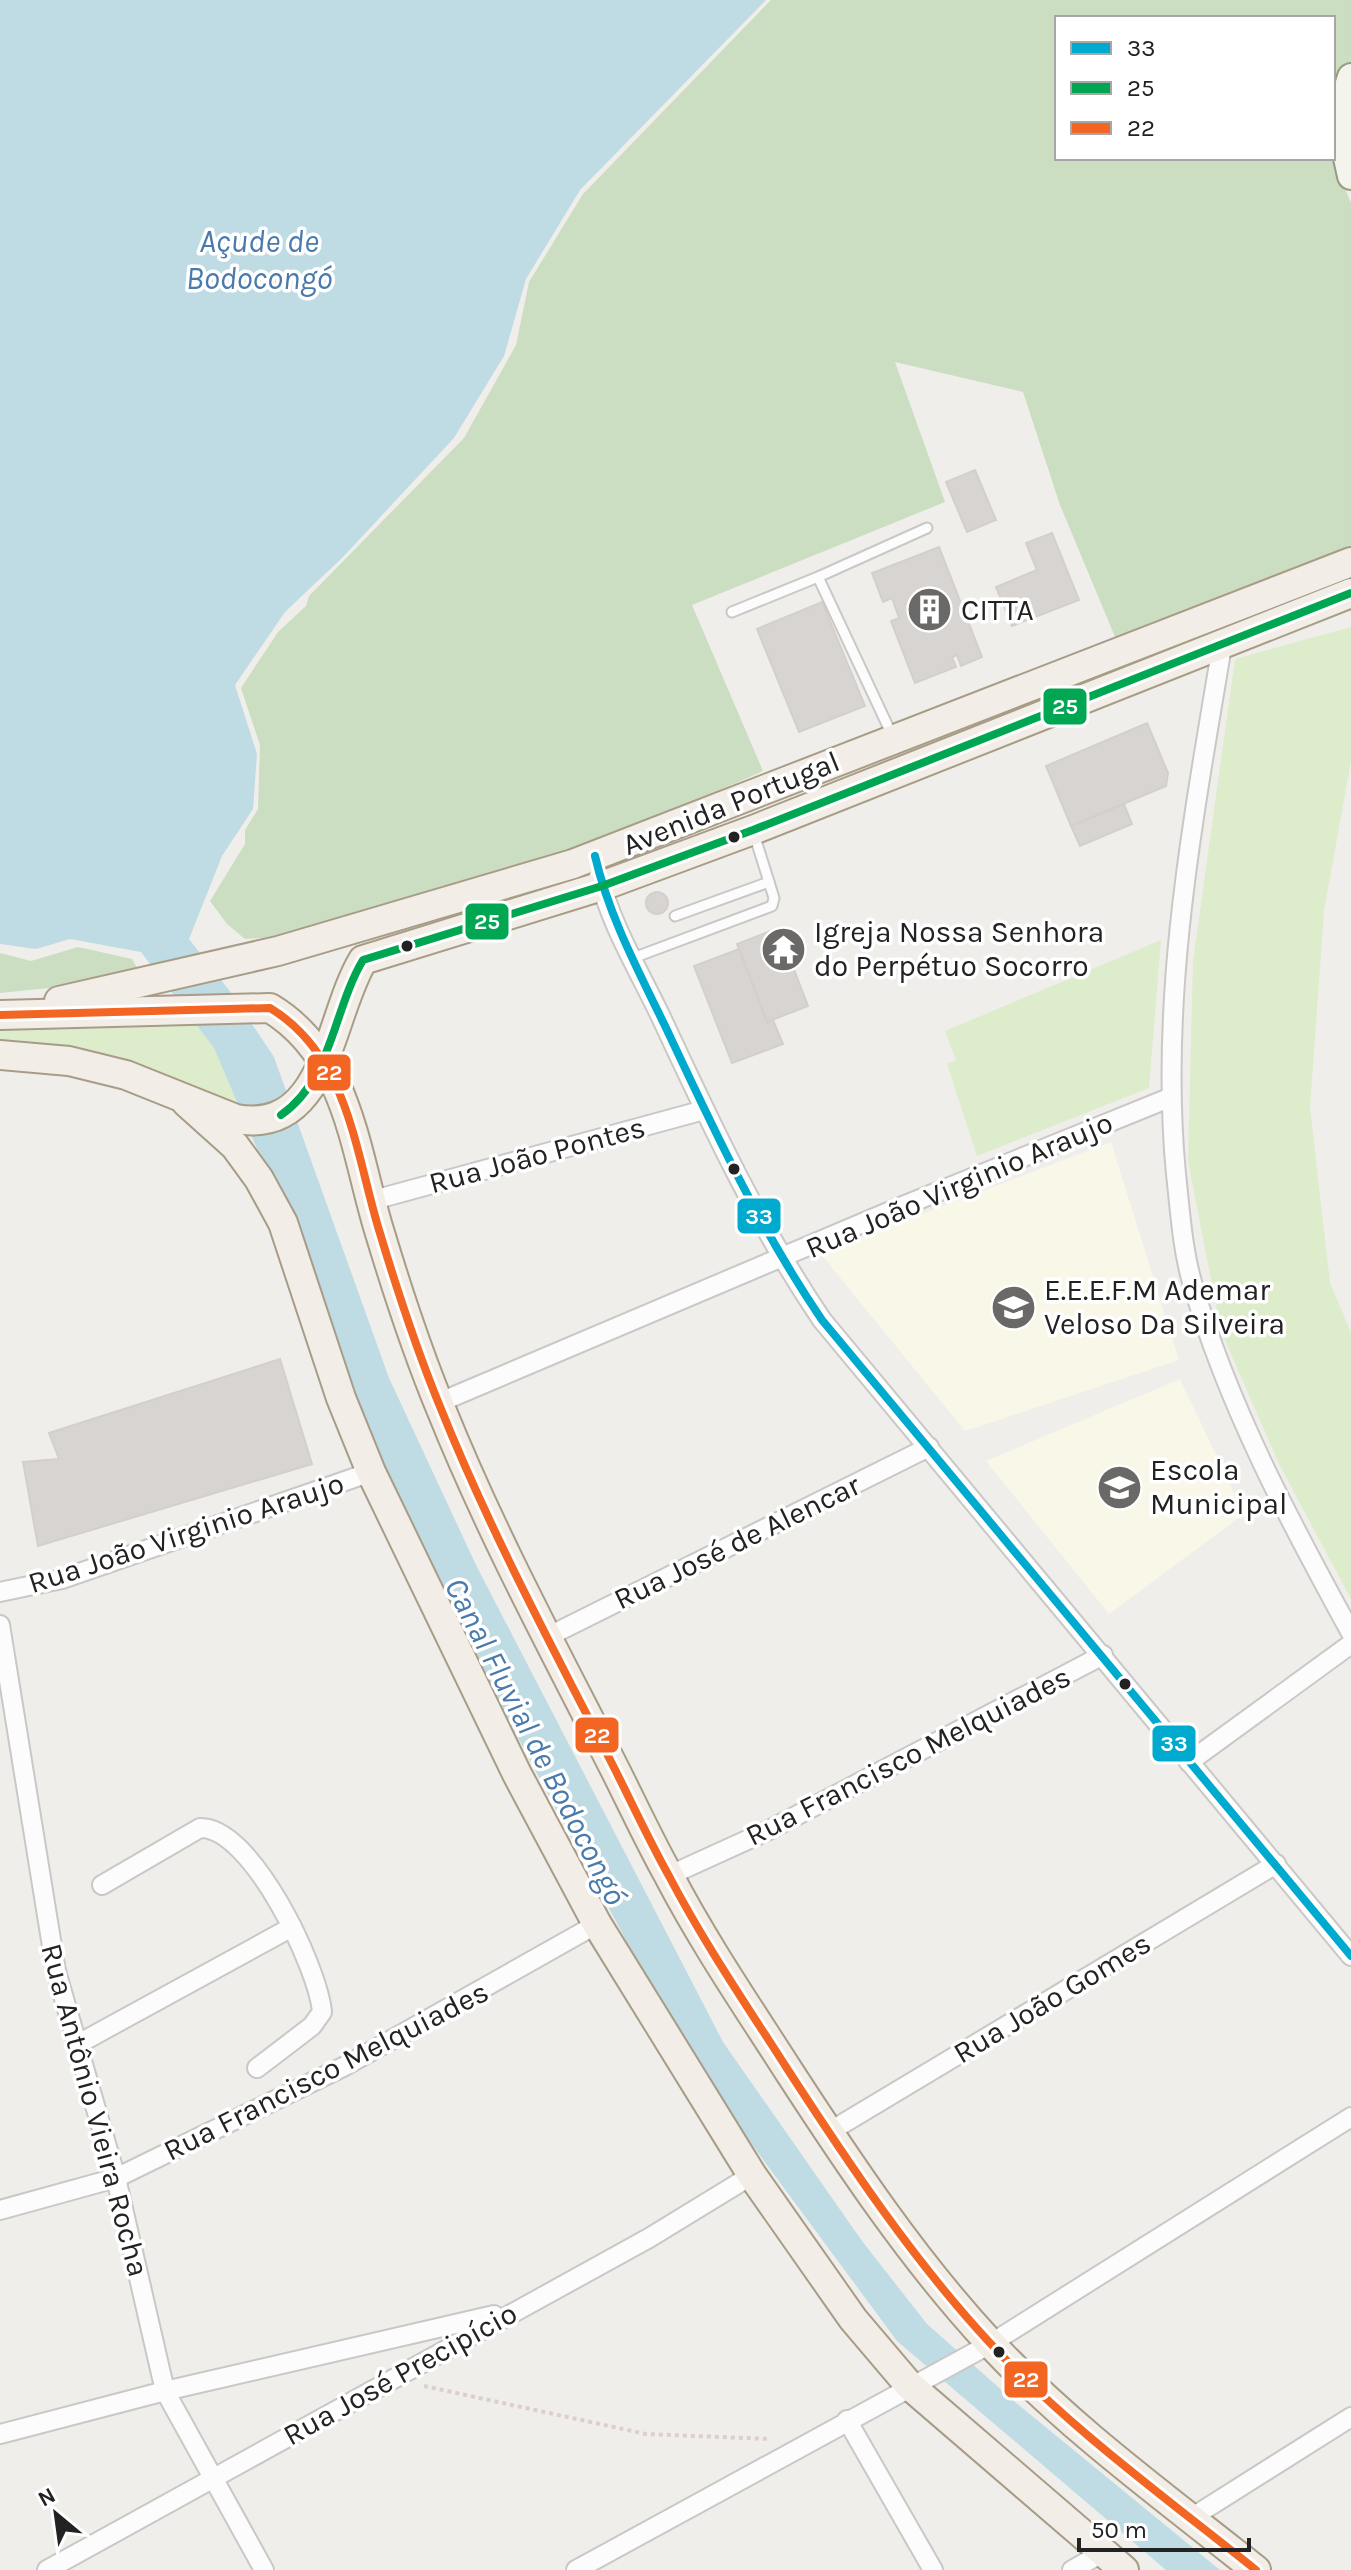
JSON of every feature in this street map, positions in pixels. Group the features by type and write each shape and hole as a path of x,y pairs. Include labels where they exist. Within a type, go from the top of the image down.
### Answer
{"main road":[{"name":"Avenida Portugal","path":"0,1012 66,1000 278,951 595,856 893,738 1256,602 1351,562"},
{"name":"Avenida Portugal","path":"0,1055 69,1061 111,1072 236,1119 256,1122 276,1119 308,1092 324,1060 348,985 363,960 602,886 753,830 1351,593"},
{"name":"Avenida Portugal","path":"0,1012 270,1008 305,1035 324,1060"},
{"path":"324,1060 344,1103 370,1201 438,1403 545,1638 668,1876 713,1953 829,2132 984,2347 1256,2570"},
{"path":"186,1102 235,1146 259,1179 283,1223 341,1398 371,1472 517,1774 597,1924 752,2175 853,2319 915,2382 1113,2562"}],"street":[{"path":"1351,77 1338,117 1351,176"},
{"path":"1222,646 1191,838 1175,971 1169,1098 1181,1219 1191,1279 1215,1352 1258,1459 1351,1633"},
{"path":"595,856 602,886 704,1110 781,1260 822,1320 1351,1956"},
{"name":"Rua João Virginio Araujo","path":"438,1403 1169,1098"},
{"name":"Rua João Pontes","path":"370,1201 704,1110"},
{"name":"Rua José de Alencar","path":"545,1638 929,1447"},
{"name":"Rua João Virginio Araujo","path":"0,1592 62,1579 371,1472"},
{"name":"Rua Antônio Vieira Rocha","path":"0,1625 41,1896 56,1971 116,2178 165,2391 264,2570"},
{"path":"1189,1762 1351,1644"},
{"name":"Rua Francisco Melquiades","path":"668,1876 767,1831 1103,1655"},
{"path":"102,1885 186,1834 211,1828 244,1855 292,1927 314,1973 322,2012 312,2026 257,2068"},
{"name":"Rua João Gomes","path":"829,2132 1276,1864"},
{"name":"Rua Francisco Melquiades","path":"0,2210 116,2178 359,2058 597,1924"},
{"path":"78,2044 292,1927"},
{"path":"576,2570 984,2347 1351,2117"},
{"name":"Rua José Precipício","path":"47,2570 649,2238 752,2175"},
{"path":"0,2434 165,2391 516,2310"},
{"path":"1191,2518 1351,2417"},
{"path":"847,2420 933,2570"},
{"path":"1072,2570 1113,2562"}],"lane":[{"path":"732,612 927,528"},
{"path":"818,577 893,738"},
{"path":"633,958 767,910 774,898 753,830"},
{"path":"675,916 769,882"}],"path":[{"path":"390,2380 472,2394 646,2434 809,2441"}],"shaded area":[{"name":"E.E.E.F.M Ademar Veloso Da Silveira","path":"1111,1142 1179,1360 965,1431 820,1253"},
{"name":"Escola Municipal","path":"1180,1379 1244,1514 1109,1614 986,1461"}],"green space":[{"path":"771,0 1351,0 1351,67 1335,107 1335,16 1055,16 1055,160 1335,160 1335,142 1341,179 1351,203 1351,547 1118,644 1060,505 1023,392 895,362 945,502 692,605 763,771 614,837 279,937 245,939 227,924 210,901 245,844 245,830 258,809 260,745 241,688 278,632 306,606 309,596 464,438 516,345 529,282 583,194"},
{"path":"1351,627 1351,761 1324,911 1310,1107 1330,1283 1351,1333 1351,1599 1279,1464 1221,1331 1188,1161 1193,961 1235,659"},
{"path":"1161,940 1149,1088 977,1156 947,1064 956,1060 945,1031"},
{"path":"78,947 132,959 139,971 59,987 0,993 0,953 31,961"},
{"path":"192,1019 214,1048 239,1107 0,1045 0,1021"}],"water":[{"name":"Açude de Bodocongó","path":"0,0 766,0 580,190 526,279 504,356 454,438 343,557 285,612 235,685 257,754 253,809 222,856 189,939 232,994 274,1057 389,1378 476,1565 723,2042 862,2241 927,2324 1014,2401 1220,2570 1166,2570 897,2341 691,2062 431,1575 347,1391 265,1168 214,1048 141,952 70,939 36,949 0,944"}],"building":[{"path":"975,470 996,520 967,532 946,482"},
{"path":"1052,533 1079,600 1012,626 996,587 1037,570 1026,543"},
{"name":"CITTA","path":"939,547 982,657 961,666 957,655 952,657 956,667 915,683 891,621 899,618 892,598 883,602 872,573"},
{"path":"822,602 865,706 799,732 757,629"},
{"path":"1147,723 1168,773 1166,786 1071,826 1046,766"},
{"path":"1124,804 1132,824 1080,846 1071,826"},
{"path":"657,892 665,895 668,903 665,911 657,914 649,911 646,903 649,895"},
{"path":"778,928 808,1006 767,1022 737,944"},
{"path":"739,949 767,1022 773,1020 783,1044 732,1063 694,966"},
{"path":"280,1359 312,1464 38,1546 23,1462 59,1459 49,1433"}],"transit line":[{"name":"25","path":"281,1115 311,1083 363,960 602,886 753,830 1351,593"},
{"name":"33","path":"595,856 608,901 626,945 720,1142 778,1250 822,1320 1351,1956"},
{"name":"22","path":"0,1015 270,1008 296,1028 317,1051 345,1107 400,1298 459,1453 540,1623 661,1861 711,1950 858,2176 908,2245 990,2343 1085,2433 1256,2570"}],"place":[{"name":"CITTA","path":"930,610"},
{"name":"Igreja Nossa Senhora do Perpétuo Socorro","path":"783,949"},
{"name":"E.E.E.F.M Ademar Veloso Da Silveira","path":"1013,1307"},
{"name":"Escola Municipal","path":"1119,1487"}],"water label":[{"name":"Canal Fluvial de Bodocongó","path":"536,1741"}]}
